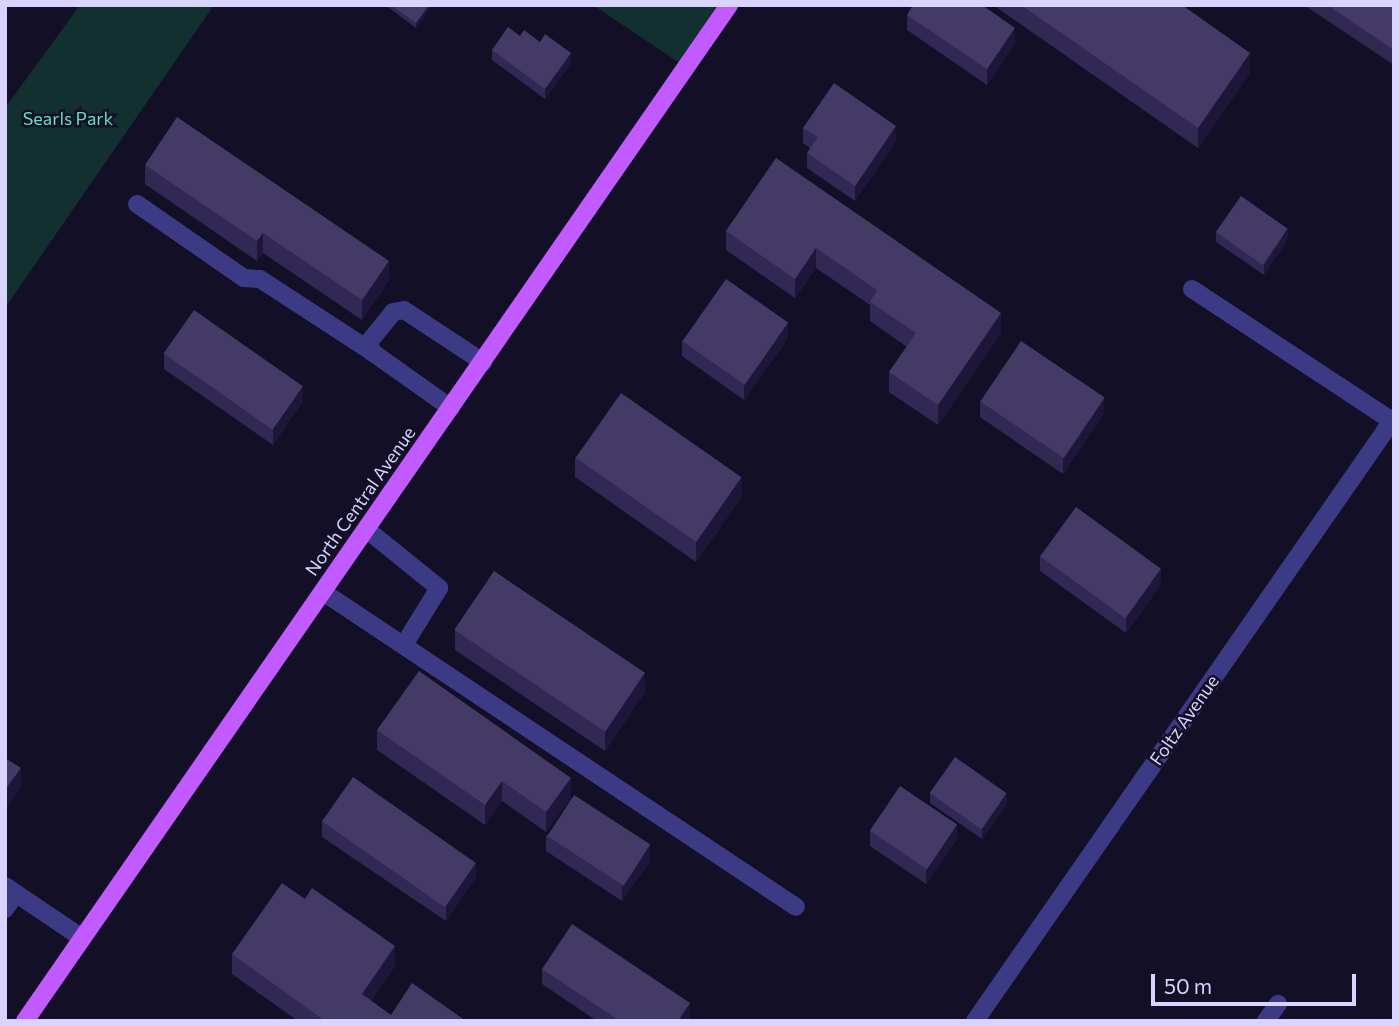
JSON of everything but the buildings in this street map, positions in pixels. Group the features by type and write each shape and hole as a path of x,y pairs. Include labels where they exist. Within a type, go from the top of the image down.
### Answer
{"main road":[{"name":"North Central Avenue","path":"25,1021 729,5"}],"street":[{"path":"136,204 243,278 260,279 375,354 451,408"},
{"path":"1192,289 1393,420"},
{"path":"375,354 369,342 393,312 404,310 482,362"},
{"name":"Foltz Avenue","path":"975,1021 1393,420"},
{"path":"366,529 439,588 404,645"},
{"path":"323,592 796,906"},
{"path":"5,909 10,889 82,938"},
{"path":"1266,1021 1279,1004"}],"green space":[{"name":"Searls Park","path":"80,5 214,5 5,308 5,108"},
{"path":"593,5 729,5 687,68"}]}
